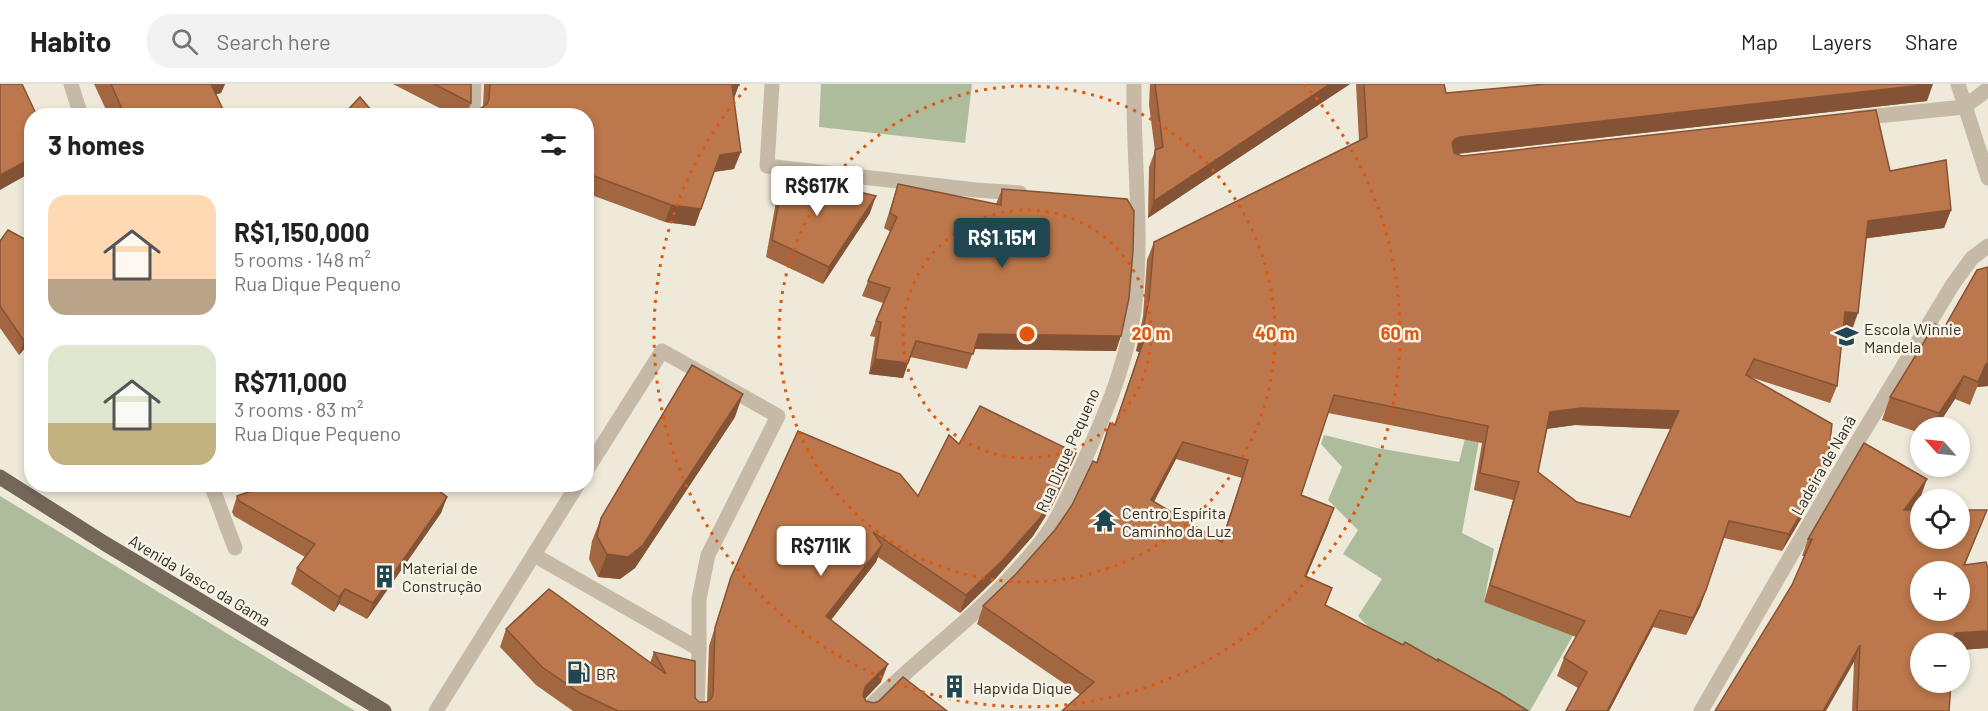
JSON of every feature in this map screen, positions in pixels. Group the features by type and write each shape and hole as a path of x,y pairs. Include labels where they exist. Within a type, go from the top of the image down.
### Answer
{"main road":[{"name":"Avenida Vasco da Gama","path":"0,477 104,543 384,711"}],"street":[{"path":"71,84 78,108"},
{"path":"473,108 474,84"},
{"path":"772,84 767,166 976,190 1034,194"},
{"name":"Rua Dique Pequeno","path":"866,711 1003,586 1052,527 1104,416 1130,337 1136,292 1133,200 1134,84"},
{"path":"1958,84 1988,178"},
{"path":"1843,120 1965,106 1988,89"},
{"name":"Ladeira de Nanã","path":"1701,711 1847,459 1953,285 1972,258 1988,246"},
{"path":"594,458 662,351 778,416 708,555 699,599 697,711"},
{"path":"214,492 235,548"},
{"path":"436,711 573,492"},
{"path":"534,555 699,649"}],"green space":[{"path":"821,84 972,84 965,143 819,127"},
{"path":"1468,427 1481,430 1462,533 1494,549 1484,602 1575,632 1530,711 1517,711 1394,653 1358,616 1382,579 1343,554 1358,530 1328,500 1342,467 1321,444 1324,435 1377,448 1459,462"},
{"path":"0,496 355,711 0,711"}],"building":[{"path":"0,84 22,84 33,108 24,108 24,162 0,175"},
{"path":"111,84 211,84 222,108 122,108"},
{"path":"434,84 471,84 471,103"},
{"path":"490,84 739,84 732,86 741,152 720,155 701,209 671,205 594,176 594,108 481,108 487,104"},
{"path":"1155,84 1330,84 1154,201 1155,150 1163,147"},
{"path":"1364,84 1444,84 1446,93 1546,84 1932,84 1460,137 1452,143 1454,153 1462,156 1876,110 1890,171 1946,160 1951,210 1868,221 1858,313 1845,312 1837,386 1754,359 1746,375 1832,424 1827,467 1789,534 1729,521 1706,590 1693,618 1660,610 1607,711 1566,711 1587,672 1564,658 1585,621 1490,585 1519,482 1480,473 1488,426 1334,395 1301,495 1334,508 1305,576 1332,588 1325,605 1403,645 1405,642 1438,661 1438,659 1528,711 1062,711 1094,682 983,606 1016,574 1055,530 1072,505 1093,461 1097,463 1110,423 1115,425 1146,334 1142,334 1149,299 1154,242 1367,137","holes":["1581,408 1679,411 1630,517 1577,502 1538,472 1550,412","1183,442 1248,460 1222,542 1151,500"]},
{"path":"360,97 369,108 350,108"},
{"path":"785,167 806,179 876,196 829,267 772,240"},
{"path":"898,184 1001,205 1002,189 1127,199 1134,211 1133,251 1129,298 1121,336 979,334 973,354 916,341 908,363 875,359 881,322 876,321 890,288 868,281 897,217 890,213"},
{"path":"8,230 24,239 24,341 0,306 0,241"},
{"path":"1988,267 1988,364 1978,382 1964,376 1939,413 1890,397 1935,324 1944,328 1977,270"},
{"path":"692,365 743,394 643,545 628,557 607,554 597,536 601,518"},
{"path":"980,406 1076,453 1059,488 1040,518 1002,561 966,595 873,532 882,545 826,616 888,664 865,687 863,696 866,701 874,703 879,701 903,677 947,711 618,711 580,693 542,667 506,629 549,589 666,674 654,652 695,661 695,698 699,702 707,702 713,694 715,628 731,577 798,431 900,474 918,496 949,435 959,444"},
{"path":"1864,443 1910,469 1910,477 1927,479 1920,489 1910,489 1910,502 1904,510 1910,510 1910,549 1970,549 1970,510 1987,510 1966,561 1910,561 1910,621 1970,621 1970,564 1986,562 1988,568 1988,631 1910,633 1910,693 1950,693 1949,711 1857,711 1860,645 1823,711 1715,711 1792,585 1812,539 1808,539"},
{"path":"248,492 440,492 447,497 373,603 345,589 339,597 297,568 315,544 239,501 237,496"}],"place":[{"name":"Escola Winnie Mandela","path":"1846,337"},
{"name":"Centro Espírita Caminho da Luz","path":"1104,521"},
{"name":"Material de Construção","path":"384,576"},
{"name":"BR","path":"578,673"},
{"name":"Hapvida Dique","path":"955,687"}]}
